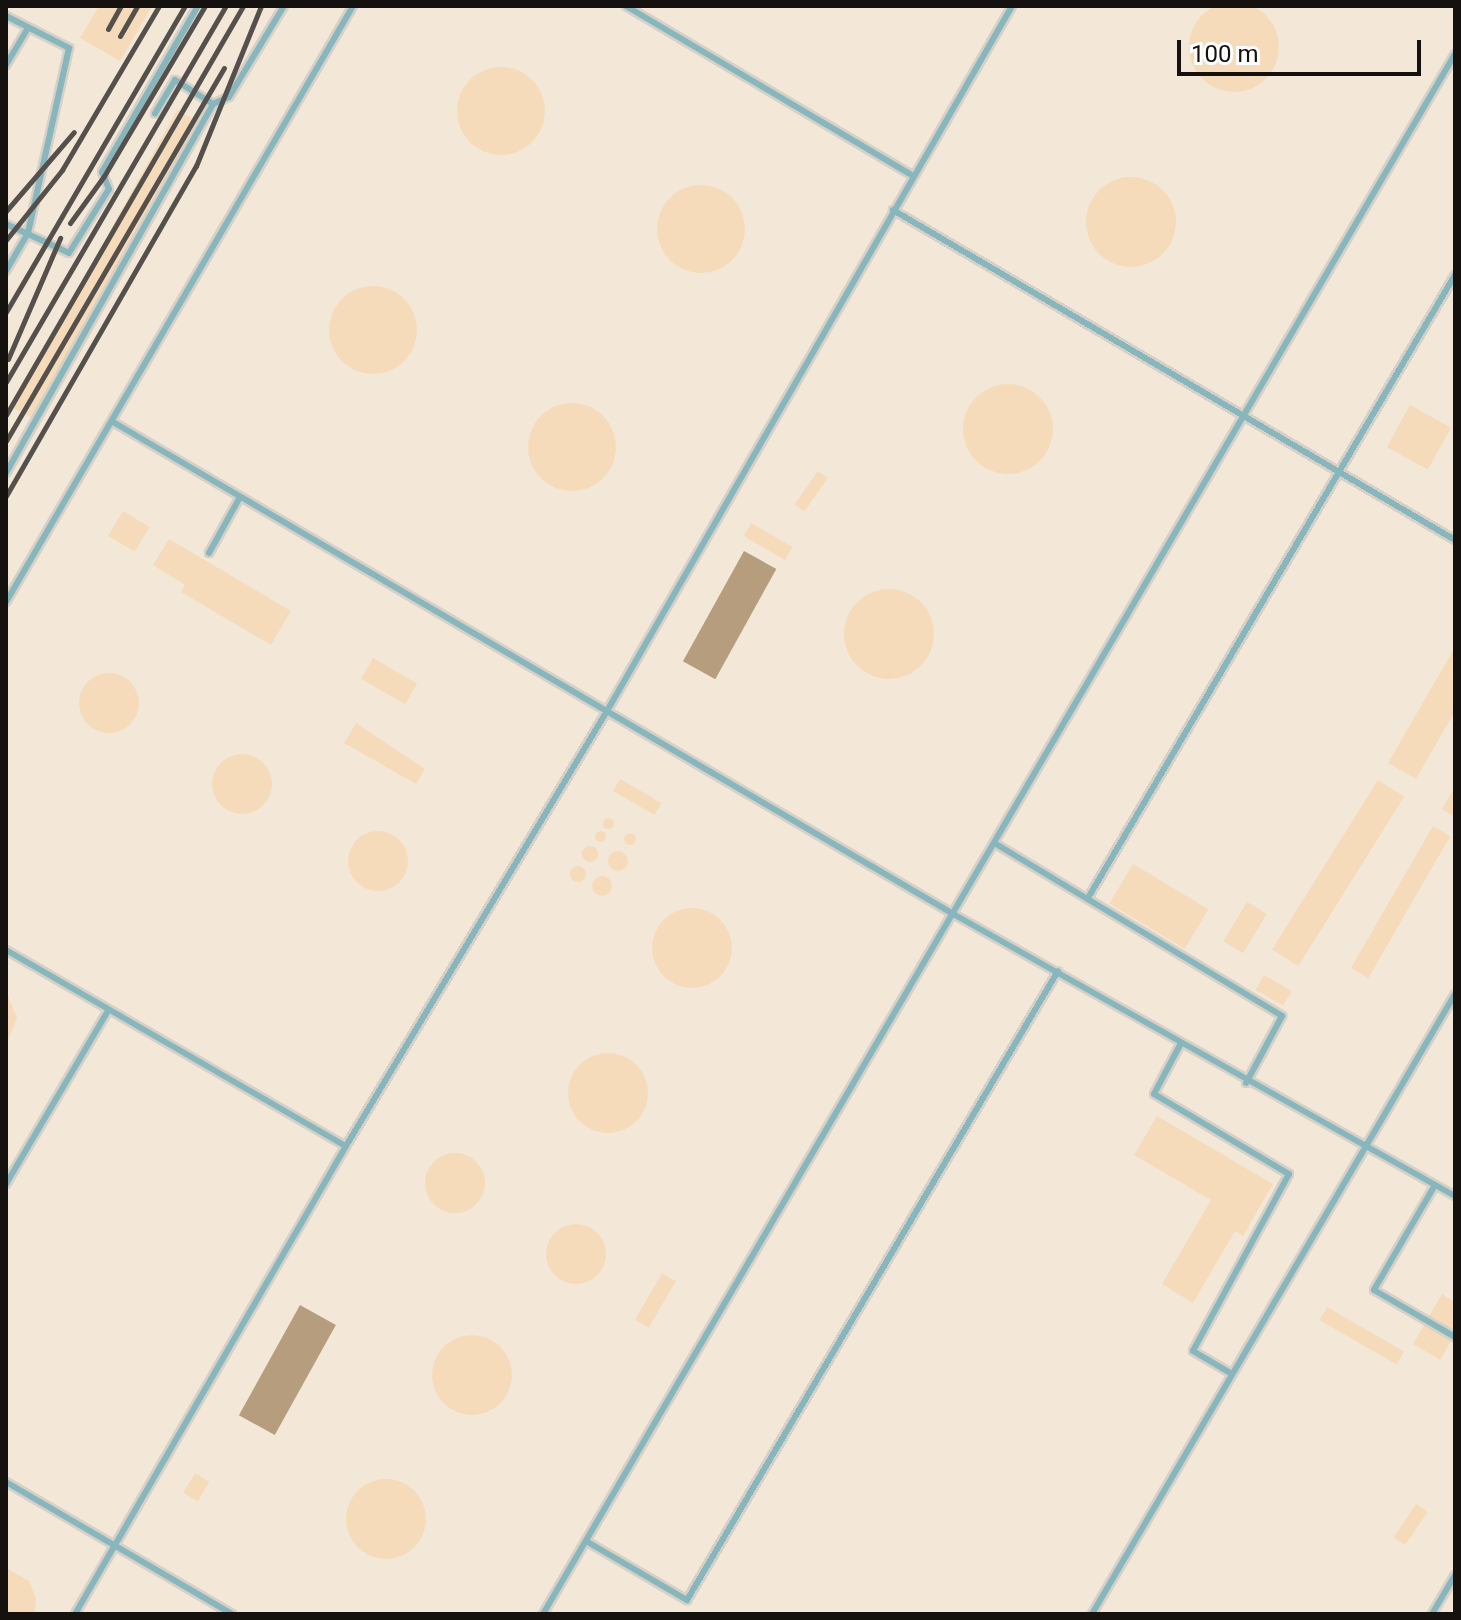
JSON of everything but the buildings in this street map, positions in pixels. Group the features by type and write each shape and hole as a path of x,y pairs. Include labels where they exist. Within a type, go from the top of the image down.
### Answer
{"lane":[{"path":"6,224 69,253 109,189 102,172 198,6"},
{"path":"6,473 213,104 229,97 284,6"},
{"path":"6,602 353,6"},
{"path":"626,6 913,176"},
{"path":"75,1614 346,1146 607,711 1012,6"},
{"path":"6,16 69,48 28,233 6,271"},
{"path":"6,65 28,28"},
{"path":"543,1614 955,915 1455,54"},
{"path":"155,113 175,80 213,104"},
{"path":"893,210 1245,413 1455,540"},
{"path":"1088,898 1455,275"},
{"path":"113,422 1180,1045 1365,1150 1455,1196"},
{"path":"209,553 240,497"},
{"path":"996,844 1282,1016 1246,1083"},
{"path":"6,950 346,1146"},
{"path":"586,1541 687,1600 1058,971"},
{"path":"1092,1614 1455,994"},
{"path":"6,1184 108,1011"},
{"path":"1180,1045 1154,1094 1289,1174 1193,1351 1232,1374"},
{"path":"1435,1185 1374,1290 1455,1337"},
{"path":"6,1482 232,1614"},
{"path":"1432,1614 1455,1575"}],"shaded area":[{"path":"6,6 1455,6 1455,1614 6,1614"},
{"path":"744,551 776,569 715,679 683,661"},
{"path":"300,1305 336,1325 275,1435 239,1415"}],"railway":[{"path":"108,29 121,6"},
{"path":"120,36 137,6"},
{"path":"6,240 62,170 159,6"},
{"path":"6,312 185,6"},
{"path":"70,223 104,176 205,6"},
{"path":"6,382 226,6"},
{"path":"6,415 243,6"},
{"path":"6,496 196,166 261,6"},
{"path":"6,441 224,68"},
{"path":"6,211 74,132"},
{"path":"8,359 60,238"}]}
